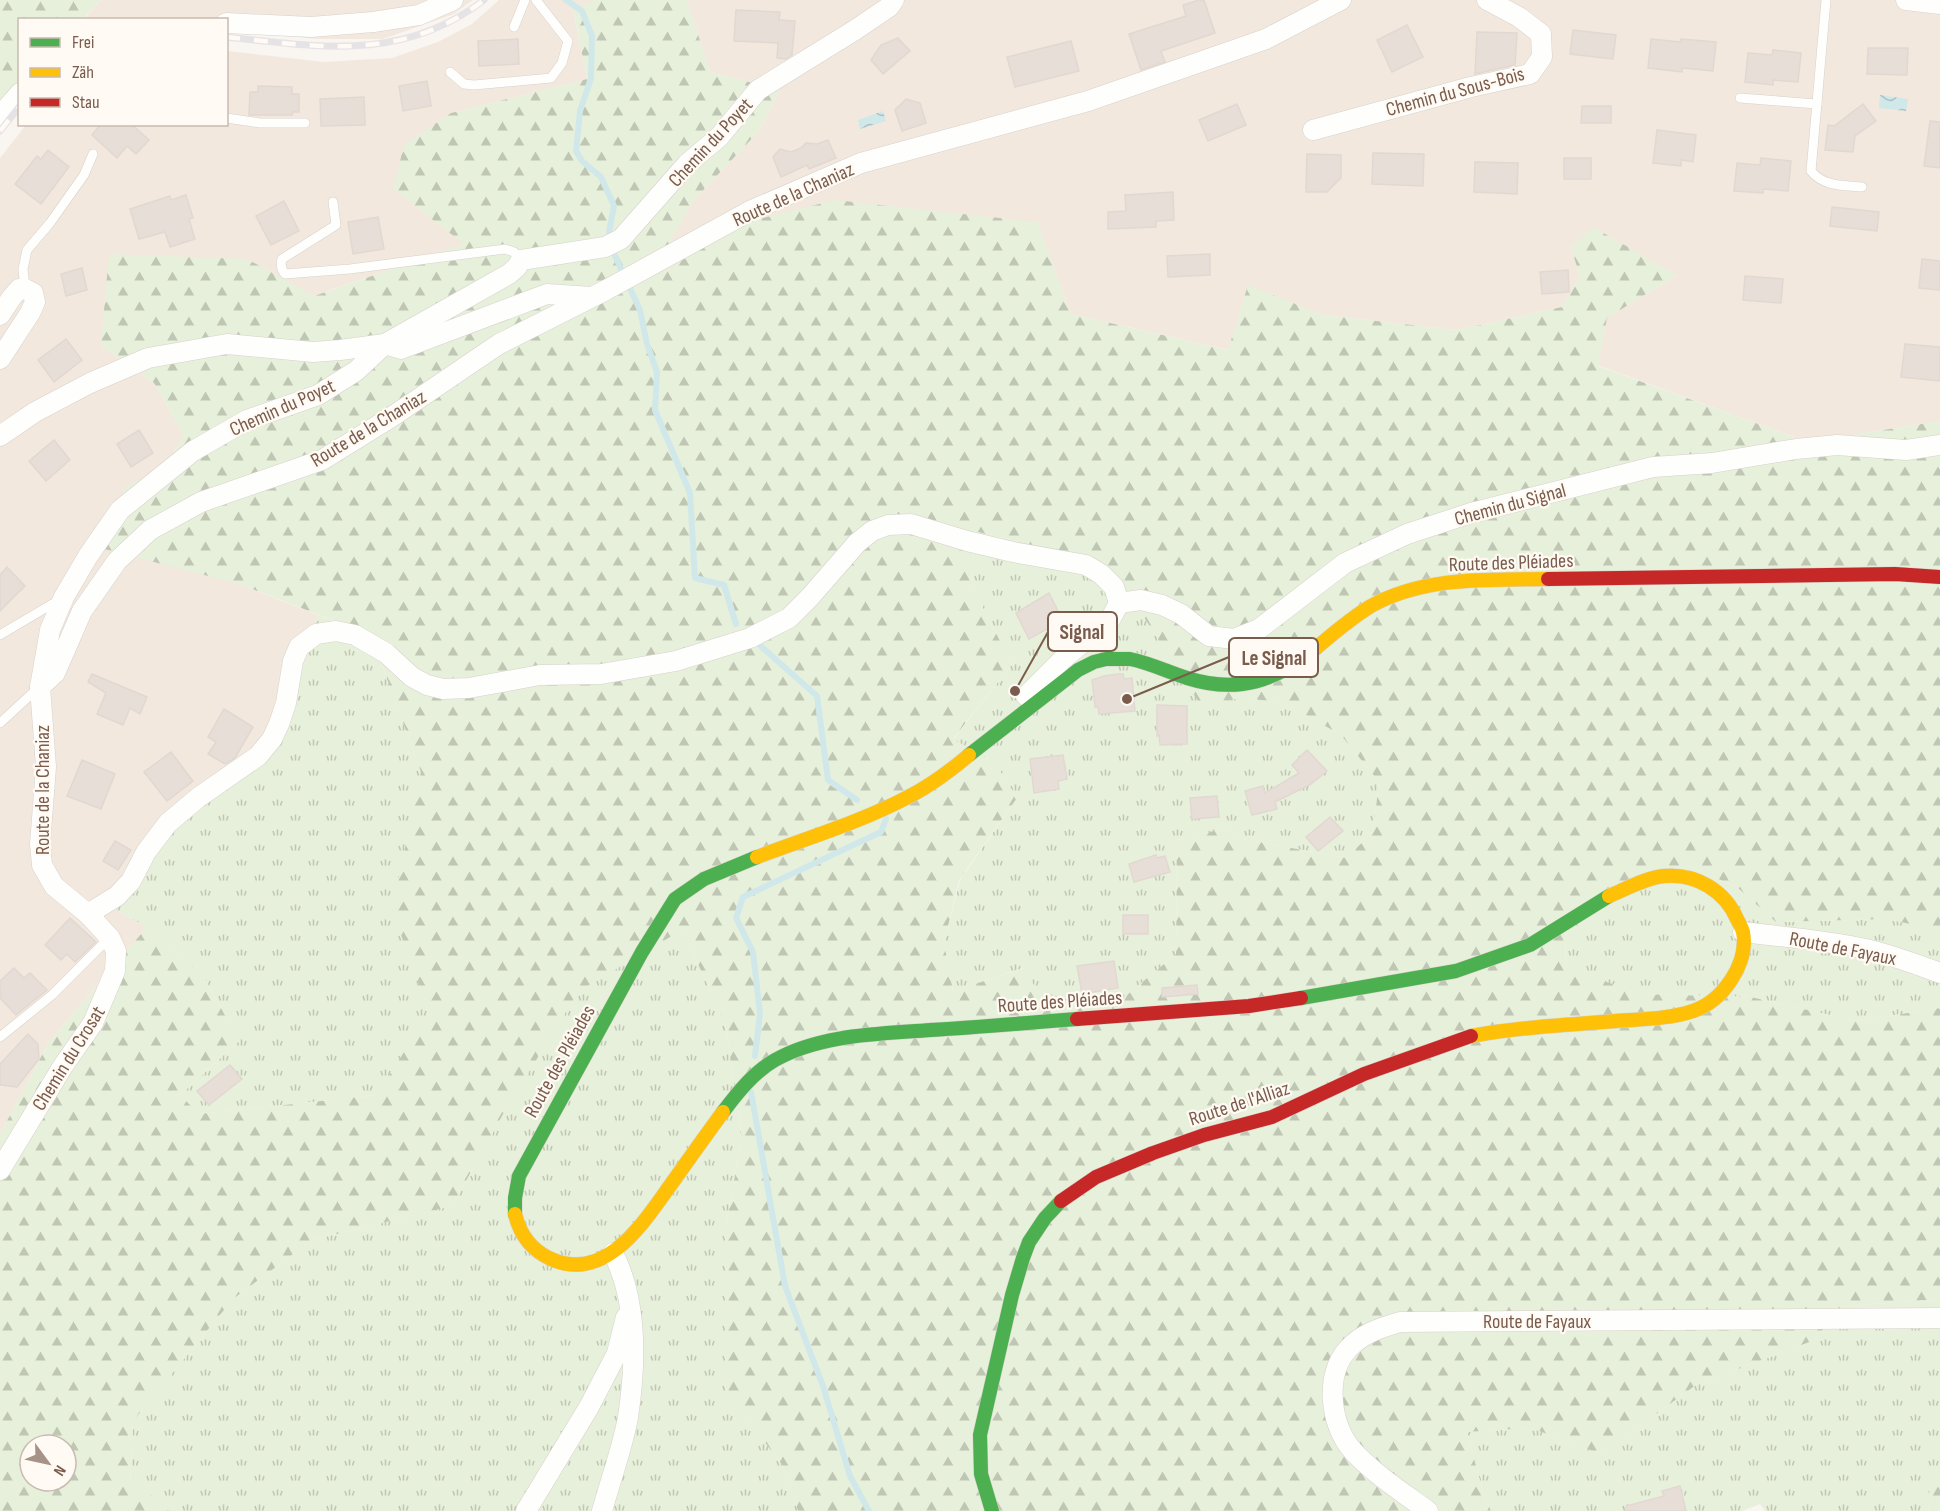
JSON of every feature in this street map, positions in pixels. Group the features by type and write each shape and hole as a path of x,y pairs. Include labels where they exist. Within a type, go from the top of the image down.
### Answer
{"street":[{"path":"228,23 311,27 373,22 419,15 453,0"},
{"name":"Chemin du Poyet","path":"40,687 50,630 64,597 88,556 120,510 193,451 247,420 318,395 356,371 385,344 509,274 517,267 520,260 613,243 687,164 719,137 758,90 855,30 889,7 894,0"},
{"name":"Route de la Chaniaz","path":"88,914 54,886 42,865 40,844 46,766 40,687 55,673 82,611 117,561 150,530 201,502 322,460 393,416 499,344 599,294 750,211 861,163 1088,101 1266,39 1341,0"},
{"name":"Chemin du Sous-Bois","path":"1313,129 1471,87 1530,74 1542,57 1541,34 1519,17 1487,0"},
{"path":"1906,0 1940,3"},
{"path":"0,116 18,95"},
{"path":"0,315 19,290 25,289 33,293 35,302 30,313 0,359"},
{"path":"0,436 44,407 148,357 227,344 313,352 385,344 401,349 547,294 599,294"},
{"name":"Chemin du Signal","path":"1119,603 1141,600 1162,605 1181,614 1209,636 1234,639 1258,629 1345,563 1407,534 1471,513 1653,467 1712,463 1796,449 1837,445 1906,450 1940,445"},
{"path":"110,938 88,914 117,896 131,881 146,852 168,823 199,797 258,756 272,739 286,703 293,661 299,646 316,634 336,631 355,635 386,653 412,677 443,690 469,688 540,675 601,674 676,661 750,638 789,618 857,543 872,531 888,525 911,524 990,546 1086,565 1101,574 1114,586 1119,603 1110,620 1063,659 1019,704 1015,719"},
{"name":"Route des Pléiades","path":"1743,932 1731,905 1719,893 1700,881 1682,876 1664,876 1646,880 1602,900 1530,945 1456,970 1411,980 1249,1006 843,1039 776,1059 758,1072 733,1099 632,1237 613,1253 593,1262 575,1264 558,1262 528,1245 520,1231 515,1213 519,1176 642,952 675,899 704,879 728,868 909,798 947,773 1078,669 1093,662 1109,658 1127,659 1216,685 1256,682 1292,667 1348,621 1371,606 1425,586 1466,580 1894,574 1940,577"},
{"name":"Route de Fayaux","path":"1743,932 1825,941 1866,949 1906,960 1940,973"},
{"name":"Route de l'Alliaz","path":"992,1511 982,1483 980,1435 1007,1315 1017,1275 1029,1242 1045,1218 1065,1197 1096,1177 1153,1153 1204,1135 1272,1117 1364,1074 1469,1036 1501,1030 1658,1018 1694,1011 1711,1002 1724,991 1732,979 1742,957 1743,932"},
{"name":"Chemin du Crosat","path":"0,1170 63,1066 93,1023 106,996 115,971 116,951 110,938"},
{"path":"602,1511 628,1418 634,1349 623,1275 613,1253"},
{"path":"526,1511 589,1407 617,1353 629,1305"},
{"name":"Route de Fayaux","path":"1428,1511 1376,1472 1351,1449 1335,1420 1332,1394 1338,1364 1348,1349 1370,1332 1400,1322 1940,1318"}],"lane":[{"path":"514,27 525,0"},
{"path":"450,72 464,84 474,85 551,78 562,63 568,41 536,0"},
{"path":"1826,0 1811,171 1817,178 1830,184 1862,187"},
{"path":"1740,98 1817,104"},
{"path":"228,118 260,123 305,123"},
{"path":"25,289 23,269 27,250 50,224 84,175 93,154"},
{"name":"Chemin du Poyet","path":"333,202 336,225 282,259 280,264 285,273 350,270 505,249 514,252 520,260"},
{"path":"0,635 64,597"},
{"path":"0,723 40,687"},
{"path":"0,1037 52,995 110,938"}],"shaded area":[{"path":"101,0 473,0 454,14 383,39 318,39 228,31 228,18 85,18"},
{"path":"499,0 596,0 573,9 587,79 451,113 394,189 465,244 313,296 247,259 101,345 154,383 184,436 165,466 239,584 318,615 283,739 116,910 147,927 49,1042 0,1134 0,158 25,126 228,126 228,51 324,62 392,58 438,42 472,24"},
{"path":"687,0 1940,0 1940,421 1808,442 1597,365 1607,318 1677,275 1571,247 1580,277 1562,307 1457,330 1323,315 1248,286 1229,350 1071,314 1037,222 669,241 693,201 759,131 780,90 710,72"}],"green space":[{"path":"0,0 101,0 84,18 18,18 18,90 0,110"},
{"path":"596,0 687,0 710,72 780,90 759,131 693,201 670,241 835,200 1037,222 1071,314 1228,350 1248,285 1323,315 1457,330 1562,307 1580,277 1571,247 1593,227 1677,275 1607,318 1598,366 1808,442 1940,421 1940,931 1888,919 1776,922 1737,887 1688,866 1567,908 1565,967 1640,994 1751,997 1856,1021 1940,1008 1940,1299 1845,1306 1812,1341 1696,1385 1601,1454 1531,1428 1467,1432 1483,1492 1491,1511 798,1511 783,1466 725,1390 725,1230 742,1137 725,1022 682,930 579,991 507,1107 452,1206 312,1240 233,1299 133,1421 130,1485 163,1501 169,1511 0,1511 0,1134 49,1042 147,927 204,977 239,1041 180,1095 199,1114 377,1095 429,1012 392,910 421,772 371,635 239,584 100,548 125,487 165,466 184,436 154,383 101,345 109,254 247,259 314,296 464,244 393,189 404,145 451,113 587,79 573,8","holes":["974,531 1102,562 1120,580 1200,704 1245,698 1285,703 1341,735 1379,782 1373,832 1346,858 1243,839 1226,828 1177,840 1176,954 1122,999 1087,1005 1038,992 1024,968 953,991 944,943 959,880 1017,798 994,762 953,739 1012,664 971,585"]},
{"path":"974,531 1102,562 1120,580 1200,703 1245,698 1285,703 1341,735 1379,782 1373,832 1346,858 1243,839 1226,828 1177,840 1176,954 1122,999 1087,1005 1037,992 1023,968 953,991 944,943 960,880 1017,798 994,762 953,740 1012,664 971,585"},
{"path":"318,615 371,635 421,772 393,910 429,1012 378,1095 199,1114 179,1096 239,1041 204,977 147,927 116,910 184,819 259,765 283,739"},
{"path":"1688,866 1737,887 1776,922 1888,919 1940,931 1940,1008 1856,1021 1751,997 1640,994 1565,968 1567,908"},
{"path":"682,930 725,1022 742,1137 725,1230 725,1390 783,1466 798,1511 169,1511 163,1501 130,1486 133,1421 233,1299 312,1240 452,1206 507,1107 579,990"},
{"path":"1940,1299 1940,1482 1930,1487 1928,1511 1765,1511 1760,1504 1742,1511 1491,1511 1483,1492 1467,1432 1531,1428 1601,1454 1696,1385 1812,1341 1845,1306"},
{"path":"1940,1482 1940,1511 1928,1511 1930,1487"}],"water":[{"path":"1880,95 1908,99 1906,111 1879,108"},
{"path":"883,111 886,121 860,129 858,120"}],"building":[{"path":"1204,0 1215,33 1161,51 1165,62 1141,70 1129,34 1186,16 1183,5"},
{"path":"736,10 780,12 779,20 795,21 792,55 786,59 777,58 778,43 734,41"},
{"path":"1407,25 1423,57 1392,72 1377,40"},
{"path":"1573,30 1616,35 1613,59 1570,54"},
{"path":"1477,32 1517,33 1515,65 1475,74"},
{"path":"898,38 910,51 883,74 871,60 881,45"},
{"path":"518,39 519,64 479,66 478,41"},
{"path":"1651,39 1716,42 1713,71 1682,68 1682,72 1648,68"},
{"path":"1071,41 1079,71 1015,87 1007,57"},
{"path":"1868,48 1908,48 1907,75 1867,74"},
{"path":"1773,50 1801,53 1798,82 1773,80 1773,85 1745,82 1748,53 1772,55"},
{"path":"427,81 431,106 403,111 399,86"},
{"path":"258,86 292,87 292,94 299,94 299,112 293,112 292,115 249,115 250,92 258,92"},
{"path":"364,97 365,125 321,126 320,99"},
{"path":"906,99 920,103 926,123 902,131 895,110"},
{"path":"1237,104 1246,125 1208,141 1199,120"},
{"path":"1863,104 1876,121 1855,136 1853,152 1825,150 1828,125 1834,126"},
{"path":"1582,106 1611,106 1611,123 1581,123"},
{"path":"1930,121 1940,122 1940,168 1924,166"},
{"path":"99,126 133,126 149,140 136,154 127,146 117,158 92,135"},
{"path":"1657,130 1696,135 1693,162 1681,160 1681,166 1653,163"},
{"path":"828,140 836,158 809,169 807,165 781,177 773,157 780,149 791,152 806,143 817,144"},
{"path":"48,150 69,167 41,204 15,184 37,156 41,159"},
{"path":"1373,153 1424,154 1423,186 1372,184"},
{"path":"1307,154 1341,155 1341,178 1327,192 1306,192"},
{"path":"1564,158 1591,158 1591,179 1564,179"},
{"path":"1761,158 1791,161 1788,191 1763,189 1763,193 1734,191 1737,163 1760,165"},
{"path":"1475,162 1518,163 1517,194 1474,192"},
{"path":"1173,192 1174,220 1156,221 1156,227 1108,229 1108,212 1126,211 1125,195"},
{"path":"186,195 193,218 189,219 195,239 170,247 165,232 139,239 130,209 170,196 171,200"},
{"path":"284,201 299,231 271,245 256,216"},
{"path":"1832,207 1879,212 1877,231 1830,226"},
{"path":"378,217 384,249 353,254 348,222"},
{"path":"1210,254 1210,275 1168,277 1167,256"},
{"path":"1922,259 1940,261 1940,290 1919,288"},
{"path":"82,268 87,290 66,296 61,274"},
{"path":"1568,270 1569,292 1542,294 1540,272"},
{"path":"1745,276 1783,279 1781,303 1743,300"},
{"path":"66,339 82,360 54,382 38,360"},
{"path":"1905,344 1940,347 1940,381 1901,377"},
{"path":"139,430 153,453 131,467 117,444"},
{"path":"54,440 70,460 46,481 29,461"},
{"path":"7,567 25,586 0,611 0,575"},
{"path":"1049,593 1059,613 1054,616 1058,623 1029,639 1016,613"},
{"path":"92,674 147,697 140,714 130,708 123,725 97,714 106,693 88,682"},
{"path":"1123,674 1124,679 1132,678 1135,711 1099,714 1098,707 1095,707 1092,680"},
{"path":"1157,705 1187,706 1187,744 1160,745 1159,735 1157,736"},
{"path":"224,709 253,727 235,758 225,764 208,754 216,742 208,737"},
{"path":"1307,750 1327,771 1311,784 1275,802 1277,809 1252,815 1245,791 1263,786 1265,793 1299,773 1292,765"},
{"path":"171,752 193,781 167,801 144,772"},
{"path":"1063,755 1067,779 1058,781 1059,789 1034,793 1030,759"},
{"path":"82,760 115,774 101,809 67,796"},
{"path":"1217,796 1219,817 1192,819 1190,798"},
{"path":"1330,817 1343,831 1318,851 1306,837"},
{"path":"115,841 131,850 118,870 103,861"},
{"path":"1156,855 1157,858 1165,856 1170,872 1134,882 1129,864"},
{"path":"1123,915 1148,915 1148,934 1123,934"},
{"path":"70,918 96,942 75,962 67,954 61,960 45,945"},
{"path":"1114,961 1118,988 1082,994 1077,966"},
{"path":"14,968 24,978 30,973 47,990 16,1015 0,998 0,981"},
{"path":"1197,985 1198,994 1162,997 1162,988"},
{"path":"28,1034 38,1044 39,1059 17,1087 0,1085 0,1064"},
{"path":"230,1065 242,1079 209,1105 197,1091"},
{"path":"1680,1486 1686,1511 1626,1511 1626,1506 1664,1496 1662,1491"}],"waterway":[{"path":"566,0 582,11 592,36 591,78 580,111 576,151 582,161 601,177 614,206 609,232 614,254 640,310 647,344 657,372 655,410 690,493 695,578 724,585 736,624"},
{"path":"756,642 817,696 828,780 857,800"},
{"path":"755,1056 760,1014 753,952 736,918 743,897 881,832 886,819"},
{"path":"751,1092 785,1286 823,1386 850,1476 869,1511"}],"railway":[{"path":"228,37 328,46 360,46 392,42 423,33 454,20 484,0"},
{"path":"0,131 18,108"}],"traffic: fast":[{"path":"969,755 1078,670 1094,662 1106,659 1130,659 1206,683 1240,684 1256,681 1287,669 1316,648"},
{"path":"515,1214 519,1176 642,952 675,899 704,879 757,857"},
{"path":"1301,998 1456,971 1530,945 1609,896"},
{"path":"723,1112 747,1083 767,1065 793,1051 831,1040 871,1034 1077,1019"},
{"path":"992,1511 981,1474 980,1435 1012,1295 1023,1258 1029,1242 1045,1218 1061,1201"}],"traffic: slow":[{"path":"1316,648 1371,606 1413,589 1480,580 1548,579"},
{"path":"757,857 890,806 932,783 969,755"},
{"path":"1471,1036 1525,1028 1675,1016 1704,1006 1724,990 1738,968 1744,944 1743,932 1732,909 1717,892 1698,881 1664,876 1643,881 1609,896"},
{"path":"515,1214 527,1241 551,1259 571,1264 590,1263 607,1256 637,1230 650,1214 723,1112"}],"traffic: jam":[{"path":"1548,579 1895,574 1940,577"},
{"path":"1077,1019 1249,1006 1301,998"},
{"path":"1061,1201 1096,1177 1153,1153 1204,1135 1272,1117 1364,1074 1471,1036"}],"place":[{"name":"Signal","path":"1015,691"},
{"name":"Le Signal","path":"1127,699"}]}
